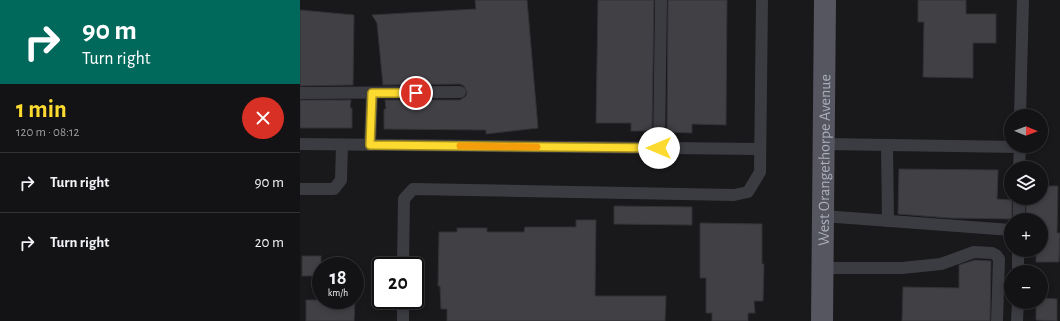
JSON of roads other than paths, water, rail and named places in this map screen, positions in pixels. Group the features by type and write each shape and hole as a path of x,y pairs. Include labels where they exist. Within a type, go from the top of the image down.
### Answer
{"main road":[{"name":"West Orangethorpe Avenue","path":"822,321 825,0"}],"lane":[{"path":"659,148 661,0"},
{"path":"403,257 404,199 413,189 734,196 748,192 760,172 762,0"},
{"path":"1020,109 1023,0"},
{"path":"300,93 460,92"},
{"path":"370,145 372,93"},
{"path":"300,144 760,149"},
{"path":"824,144 1004,147"},
{"path":"300,189 334,189 341,180 342,145"},
{"path":"887,145 888,221"},
{"path":"823,216 1004,229"},
{"path":"822,268 902,268 941,264 974,252 992,253 999,259 997,321"},
{"path":"403,309 403,321"},
{"path":"1017,321 1018,309"}]}
